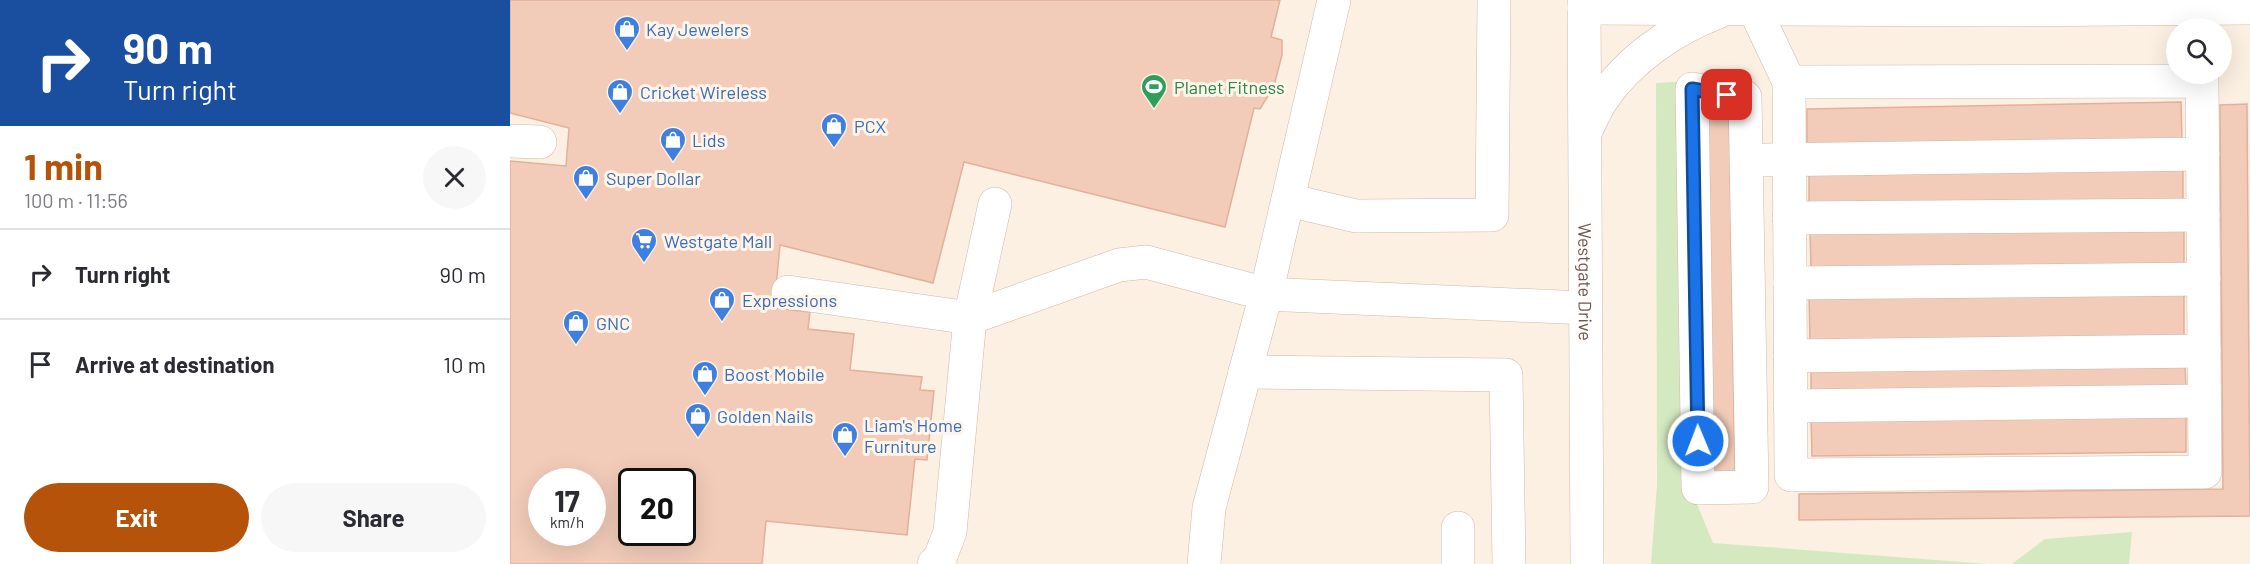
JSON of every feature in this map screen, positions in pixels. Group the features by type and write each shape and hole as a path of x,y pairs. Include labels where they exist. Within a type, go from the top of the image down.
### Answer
{"street":[{"path":"1204,564 1209,508 1266,294 1334,0"},
{"path":"1288,200 1356,216 1492,215 1494,0"},
{"path":"1584,4 1741,8 1915,5 2250,8"},
{"name":"Westgate Drive","path":"1584,4 1587,564"},
{"path":"1741,8 1789,82 1791,476"},
{"path":"1585,132 1601,101 1621,77 1654,46 1679,29 1741,8"},
{"path":"1752,487 1745,98 1692,89 1698,488 1752,487 1791,476 2205,472 2202,81 1789,82"},
{"path":"1746,160 2203,154"},
{"path":"934,564 940,558 950,532 970,318 995,204"},
{"path":"1789,218 2203,215"},
{"path":"788,292 970,318 1119,265 1146,262 1266,294 1585,308"},
{"path":"1790,283 2204,279"},
{"path":"1790,356 2204,351"},
{"path":"1245,372 1506,375 1509,564"},
{"path":"1790,406 2205,401"},
{"path":"1458,528 1458,564"}],"green space":[{"path":"1690,81 1692,492 1713,543 1988,564 1651,564 1657,485 1656,83"},
{"path":"2132,532 2129,564 2012,564 2045,539"}],"building":[{"name":"Westgate Mall","path":"510,0 1280,0 1271,37 1282,40 1282,55 1274,86 1260,109 1254,108 1225,227 964,162 933,283 780,245 774,308 810,312 808,329 854,334 850,370 922,377 920,390 934,391 927,460 915,459 907,535 766,521 762,564 510,564 510,161 566,166 569,128 510,113"},
{"path":"2181,102 2182,140 1807,147 1807,109"},
{"path":"1729,104 1735,478 1708,479 1701,105"},
{"path":"2247,104 2250,516 1799,520 1799,494 2223,489 2220,105"},
{"path":"2183,165 2183,203 1809,207 1809,169"},
{"path":"2184,228 2184,266 1811,269 1810,230"},
{"path":"2184,289 2184,339 1810,343 1809,293"},
{"path":"2185,363 2186,390 1811,394 1811,368"},
{"path":"2186,414 2186,452 1812,456 1811,418"}],"place":[{"name":"Kay Jewelers","path":"627,52"},
{"name":"Planet Fitness","path":"1154,110"},
{"name":"Cricket Wireless","path":"620,115"},
{"name":"PCX","path":"834,149"},
{"name":"Lids","path":"673,163"},
{"name":"Super Dollar","path":"586,201"},
{"name":"Westgate Mall","path":"644,264"},
{"name":"Expressions","path":"722,323"},
{"name":"GNC","path":"576,346"},
{"name":"Boost Mobile","path":"705,397"},
{"name":"Golden Nails","path":"698,439"},
{"name":"Liam's Home Furniture","path":"845,458"}],"route":[{"path":"1698,441 1692,89 1727,95"}]}
